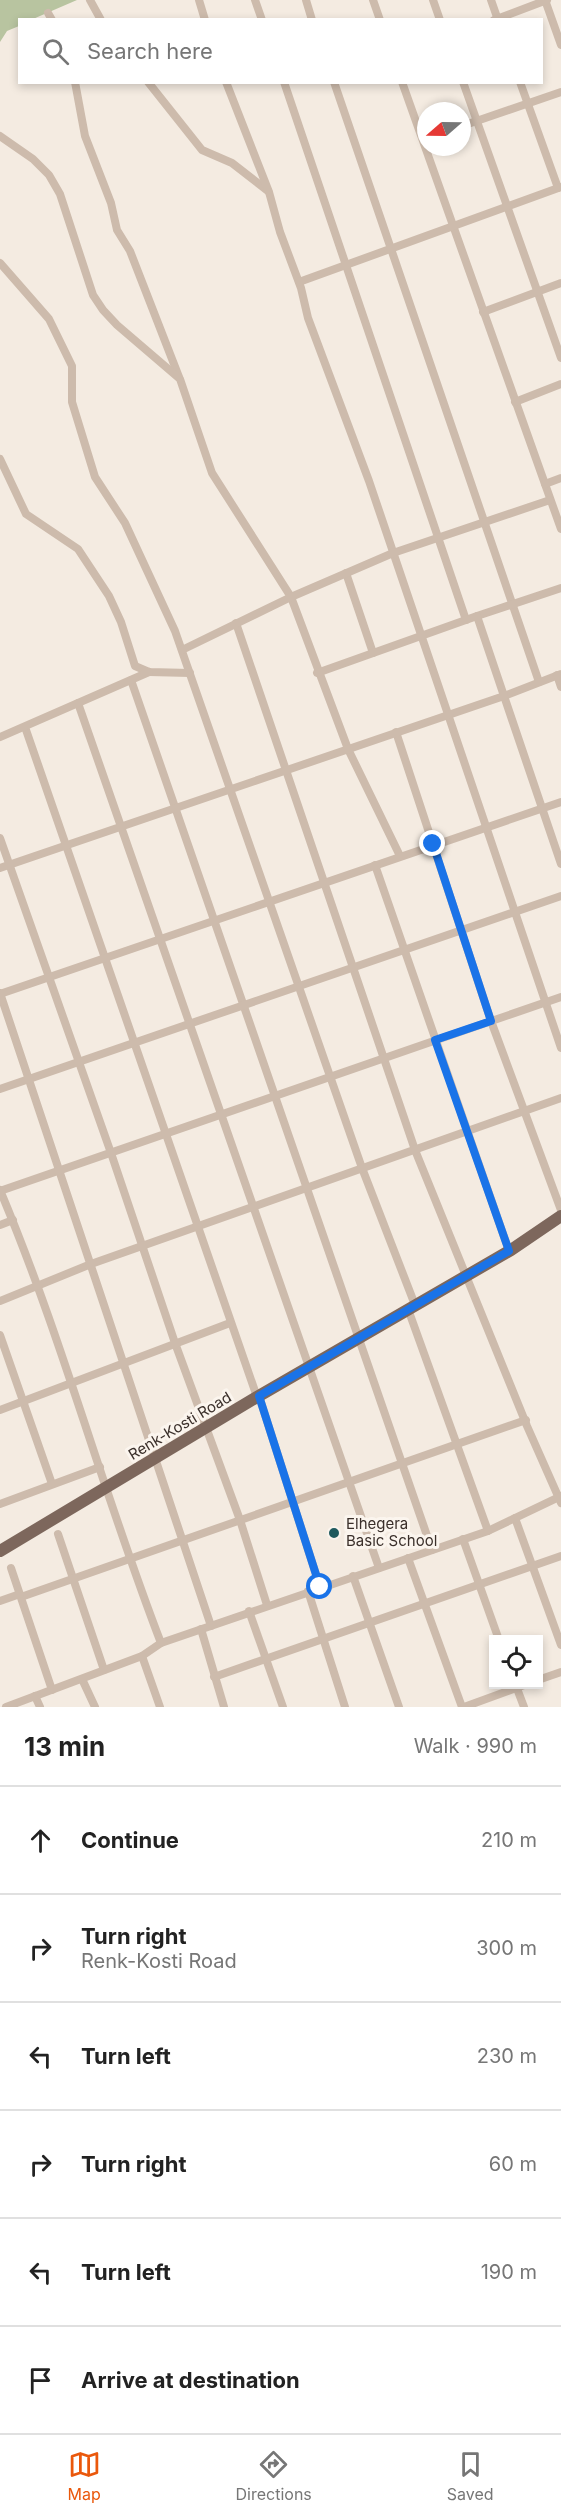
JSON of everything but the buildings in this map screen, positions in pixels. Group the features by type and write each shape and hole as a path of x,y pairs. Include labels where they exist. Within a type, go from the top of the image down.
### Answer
{"main road":[{"name":"Renk-Kosti Road","path":"0,1551 258,1396 509,1251 561,1216"}],"street":[{"path":"90,0 100,18"},
{"path":"199,0 204,18"},
{"path":"255,0 261,18"},
{"path":"306,0 311,18"},
{"path":"373,0 379,18"},
{"path":"433,0 439,18"},
{"path":"491,0 496,18"},
{"path":"499,18 546,0 561,45"},
{"path":"75,84 85,136 111,203 117,230 130,251 180,379 219,488 291,597 317,673 348,749 400,856"},
{"path":"150,84 202,150 232,163 270,192"},
{"path":"227,84 270,192 280,232 299,282 308,318 348,421 513,913 561,1048"},
{"path":"285,84 466,620"},
{"path":"335,84 539,682"},
{"path":"403,84 417,122"},
{"path":"463,84 561,358"},
{"path":"299,282 560,188 521,84"},
{"path":"471,123 561,92"},
{"path":"0,136 33,159 49,175 60,194 93,295 103,310 117,325 180,379"},
{"path":"429,156 561,529"},
{"path":"0,263 49,319 72,366 72,402 95,477 125,523 182,650 488,1531"},
{"path":"483,312 561,283"},
{"path":"515,402 561,384"},
{"path":"0,459 26,514 78,549 109,596 135,666 149,672 190,673"},
{"path":"545,484 561,478"},
{"path":"182,650 291,597 393,553 550,500"},
{"path":"346,573 373,653"},
{"path":"317,673 561,588"},
{"path":"477,616 561,864"},
{"path":"6,1707 142,1656 161,1643 488,1531 560,1499 415,1150 322,883 236,623"},
{"path":"0,738 149,672"},
{"path":"0,868 504,696 559,675 561,687"},
{"path":"131,680 273,1096 432,1550"},
{"path":"78,703 379,1568"},
{"path":"25,727 196,1227 258,1396 294,1501 320,1587"},
{"path":"396,732 491,1021 561,1209"},
{"path":"211,1626 184,1539 0,994 561,802"},
{"path":"0,838 175,1343 240,1520 267,1605"},
{"path":"375,865 509,1251"},
{"path":"0,1089 561,896"},
{"path":"161,1643 73,1384 13,1220 0,1191 561,997"},
{"path":"0,1301 91,1264 561,1098"},
{"path":"0,1225 13,1220"},
{"path":"0,1410 230,1323"},
{"path":"0,1335 52,1484"},
{"path":"0,1601 74,1578 526,1420"},
{"path":"0,1504 100,1467"},
{"path":"515,1518 561,1645"},
{"path":"58,1534 104,1670"},
{"path":"463,1539 497,1635"},
{"path":"214,1677 561,1556"},
{"path":"408,1558 463,1707 508,1689"},
{"path":"11,1568 51,1690"},
{"path":"354,1576 399,1707"},
{"path":"308,1592 345,1707"},
{"path":"249,1611 283,1707"},
{"path":"201,1629 224,1707"},
{"path":"142,1656 160,1707"},
{"path":"543,1678 561,1672"},
{"path":"82,1678 95,1707"},
{"path":"517,1689 524,1707"},
{"path":"35,1696 40,1707"}],"green space":[{"path":"0,0 77,0 35,18 18,18 18,26 7,31 0,42"}],"place":[{"name":"Elhegera Basic School","path":"334,1533"}],"route":[{"path":"320,1587 259,1396 509,1251 435,1040 491,1021 433,844"}]}
